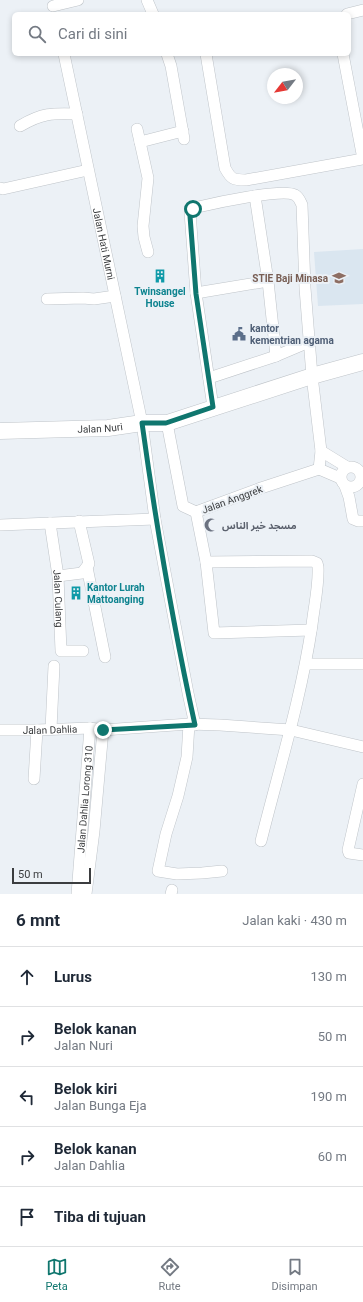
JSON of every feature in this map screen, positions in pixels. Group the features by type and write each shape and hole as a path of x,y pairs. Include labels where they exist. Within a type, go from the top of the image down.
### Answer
{"street":[{"path":"53,7 78,0"},
{"path":"147,0 152,12"},
{"path":"351,13 363,10"},
{"name":"Jalan Hati Murni","path":"64,56 143,429 155,519 188,693 192,724 187,757 178,796 166,834 158,871 182,874 222,871"},
{"path":"140,142 184,135 171,66 168,56"},
{"path":"206,56 225,168 233,179 238,180 246,180 363,159 343,56"},
{"path":"20,126 38,117 51,113 77,114"},
{"path":"137,129 148,178 143,226 148,252"},
{"path":"0,188 3,189 88,170"},
{"path":"213,407 196,294 190,212 198,207 255,196 288,193 295,194 299,197 302,205 305,288 312,376 321,451 319,469 346,487 358,484 361,472 353,466 342,470 346,487 353,518 358,521 363,521"},
{"path":"255,196 268,281 276,356"},
{"path":"196,294 268,281"},
{"path":"46,299 94,299 115,296"},
{"path":"209,378 276,356 310,342"},
{"name":"Jalan Nuri","path":"0,431 108,428 143,429 312,376 363,362"},
{"path":"166,423 183,506 196,512"},
{"path":"321,451 347,467"},
{"name":"Jalan Anggrek","path":"311,630 214,633 206,562 196,512 261,488 319,469"},
{"path":"0,525 155,519"},
{"path":"58,576 82,573 89,564 79,521"},
{"name":"Jalan Culang","path":"50,523 58,576 61,652 83,651"},
{"path":"206,562 312,561 317,563 318,572 306,664 291,730 261,841"},
{"path":"87,567 105,657"},
{"path":"306,664 363,664"},
{"path":"51,729 54,666"},
{"name":"Jalan Dahlia","path":"0,730 90,728 103,730 192,724 220,725 291,730 363,747"},
{"name":"Jalan Dahlia Lorong 310","path":"77,894 90,728"},
{"path":"34,779 36,730"},
{"name":"Jalan Dahlia Lorong 310","path":"86,894 94,831 103,730"},
{"path":"87,769 100,770"},
{"path":"363,784 348,850 349,853 363,855"},
{"path":"82,829 94,831"}],"shaded area":[{"name":"STIE Baji Minasa","path":"363,249 363,304 318,306 314,252"}],"place":[{"name":"Twinsangel House","path":"160,276"},
{"name":"STIE Baji Minasa","path":"339,278"},
{"name":"kantor kementrian agama","path":"239,334"},
{"name":"مسجد خير الناس","path":"211,525"},
{"name":"Kantor Lurah Mattoanging","path":"76,593"}],"route":[{"path":"103,730 189,724 195,725 155,519 142,423 166,423 213,407 196,294 190,216 190,212 193,209"}]}
